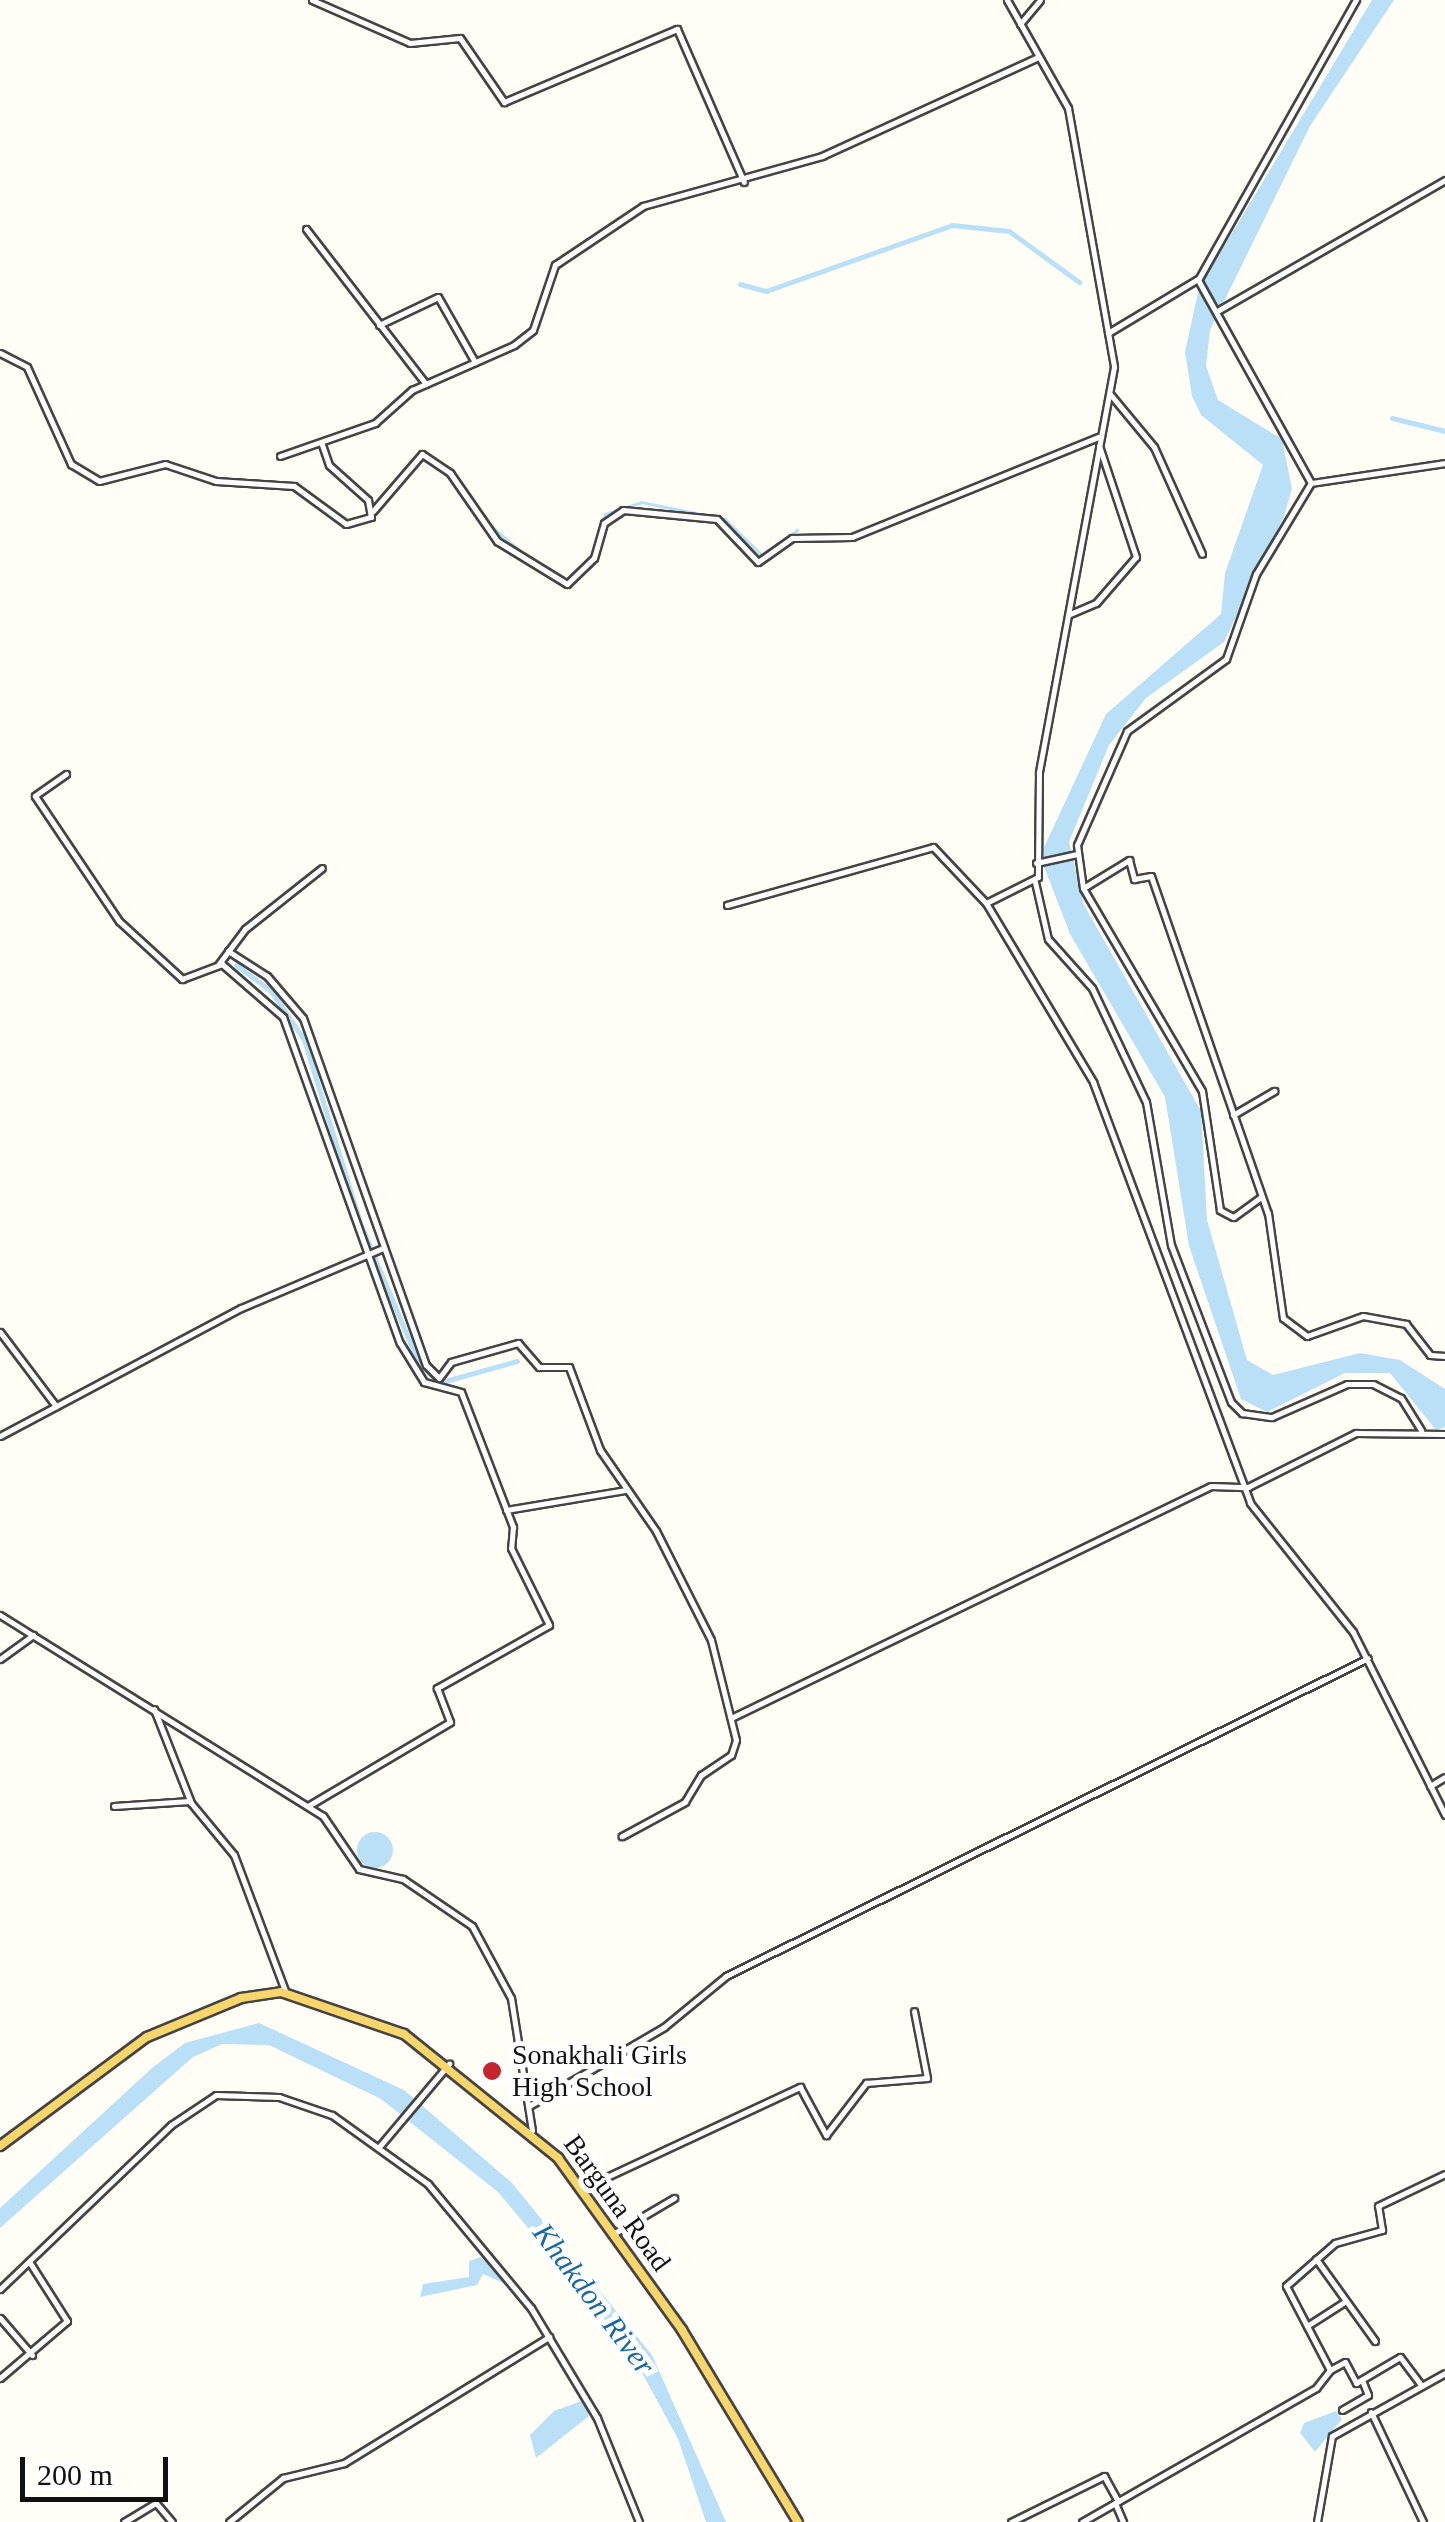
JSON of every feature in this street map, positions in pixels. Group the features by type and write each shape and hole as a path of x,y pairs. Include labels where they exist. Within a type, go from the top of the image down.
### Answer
{"main road":[{"name":"Barguna Road","path":"286,1993 404,2034 532,2130 613,2234 798,2522"},
{"path":"0,2146 188,2014 286,1993"}],"street":[{"path":"312,0 410,43 460,38 504,102 677,29 744,182"},
{"path":"1006,0 1068,108 1108,333 1110,394 1039,773 1035,882 1048,939 1100,1002 1146,1102 1172,1245 1231,1402 1242,1413 1272,1417 1348,1384 1373,1384 1401,1398 1421,1430"},
{"path":"1020,24 1040,0"},
{"path":"1108,333 1198,281 1356,0"},
{"path":"280,456 374,423 426,384 532,330 542,282 576,245 644,206 744,182 822,156 1038,58"},
{"path":"1219,310 1445,180"},
{"path":"306,228 313,246 360,287 378,324 426,384"},
{"path":"1198,281 1219,310 1311,483"},
{"path":"378,324 438,296 475,362"},
{"path":"0,353 27,367 70,464 99,482 165,464 216,481 294,486 346,524 373,511 422,454 450,473 497,541 567,584 589,566 604,523 623,510 716,520 758,562 792,538 852,537 1099,440"},
{"path":"1110,394 1154,447 1202,554"},
{"path":"1070,614 1119,583 1136,557 1099,440"},
{"path":"321,442 328,465 373,511"},
{"path":"1311,483 1445,463"},
{"path":"1260,1196 1233,1216 1220,1210 1202,1092 1084,888 1076,854 1084,813 1127,730 1226,659 1256,574 1311,483"},
{"path":"66,774 35,796 119,921 182,979 218,965 228,951 322,868"},
{"path":"727,905 932,848 986,903 1093,1082 1243,1487 1368,1658 1445,1815"},
{"path":"1036,863 1076,854"},
{"path":"1084,888 1129,860 1134,879 1150,876 1260,1196 1280,1311 1296,1331 1321,1334 1370,1316 1416,1328 1430,1354 1445,1356"},
{"path":"986,903 1035,882"},
{"path":"228,951 267,976 303,1018 381,1249 434,1376 518,1343 539,1368 569,1367 626,1490 711,1640 731,1718 731,1755 701,1775 684,1802 622,1836"},
{"path":"218,965 270,1002 292,1033 365,1256 424,1382 461,1392 506,1510 545,1631 437,1688 450,1722 308,1806"},
{"path":"1233,1115 1274,1091"},
{"path":"0,1436 240,1308 381,1249"},
{"path":"0,1332 56,1406"},
{"path":"731,1718 975,1607 1157,1509 1211,1486 1243,1487 1356,1433 1421,1430 1445,1434"},
{"path":"506,1510 626,1490"},
{"path":"0,1615 153,1706 308,1806 359,1870 403,1878 472,1926 511,1998 532,2130"},
{"path":"0,1658 33,1635"},
{"path":"529,2106 664,2027 726,1976 1368,1658"},
{"path":"153,1706 190,1801 234,1854 286,1993"},
{"path":"1430,1786 1445,1777"},
{"path":"114,1806 190,1801"},
{"path":"581,2189 800,2087 826,2136 866,2084 927,2078 914,2011"},
{"path":"379,2148 449,2064"},
{"path":"0,2289 171,2125 216,2095 300,2104 379,2148 452,2208 550,2337 597,2418 639,2522"},
{"path":"1330,2370 1286,2286 1316,2259 1382,2230 1378,2206 1445,2174"},
{"path":"613,2234 674,2198"},
{"path":"1316,2259 1375,2341"},
{"path":"0,2378 32,2355 67,2311 30,2262"},
{"path":"1307,2326 1346,2301"},
{"path":"0,2318 32,2355"},
{"path":"229,2522 282,2478 344,2463 550,2337"},
{"path":"1362,2380 1400,2358 1421,2385"},
{"path":"1082,2522 1289,2408 1344,2362 1362,2380 1368,2395 1342,2410"},
{"path":"1317,2522 1332,2436 1370,2411 1445,2373"},
{"path":"1370,2411 1423,2522"},
{"path":"1011,2522 1104,2476 1123,2522"},
{"path":"124,2522 156,2504 172,2522"}],"water":[{"path":"1372,0 1394,0 1310,126 1210,330 1206,366 1218,400 1282,439 1292,489 1284,516 1224,642 1146,698 1109,745 1069,842 1084,905 1201,1111 1207,1220 1247,1360 1273,1375 1360,1353 1400,1360 1445,1389 1445,1427 1436,1430 1390,1373 1345,1373 1267,1412 1241,1399 1189,1246 1165,1097 1070,934 1040,856 1106,714 1221,614 1225,573 1263,465 1201,415 1192,396 1185,352 1199,288"},
{"path":"375,1832 388,1837 393,1850 388,1863 375,1868 362,1863 357,1850 362,1837"},
{"name":"Khakdon River","path":"259,2023 404,2090 512,2183 652,2355 726,2522 706,2522 678,2439 629,2349 498,2192 381,2099 269,2045 222,2044 193,2057 0,2228 0,2208 152,2068 185,2043"},
{"path":"481,2257 508,2285 483,2274 477,2285 420,2297 423,2284 469,2277 469,2261"},
{"path":"584,2400 589,2416 536,2458 530,2435 554,2411"},
{"path":"1336,2411 1342,2419 1315,2452 1300,2433 1304,2423"}],"waterway":[{"path":"740,284 766,291 952,225 1009,231 1079,282"},
{"path":"1392,418 1445,431"},
{"path":"425,453 450,468 482,516"},
{"path":"590,559 605,514 641,502 725,519 762,555 797,530"},
{"path":"487,522 526,556"},
{"path":"236,965 271,991 304,1040 361,1225 418,1362 438,1383 517,1361"}],"place":[{"name":"Sonakhali Girls High School","path":"492,2071"}]}
